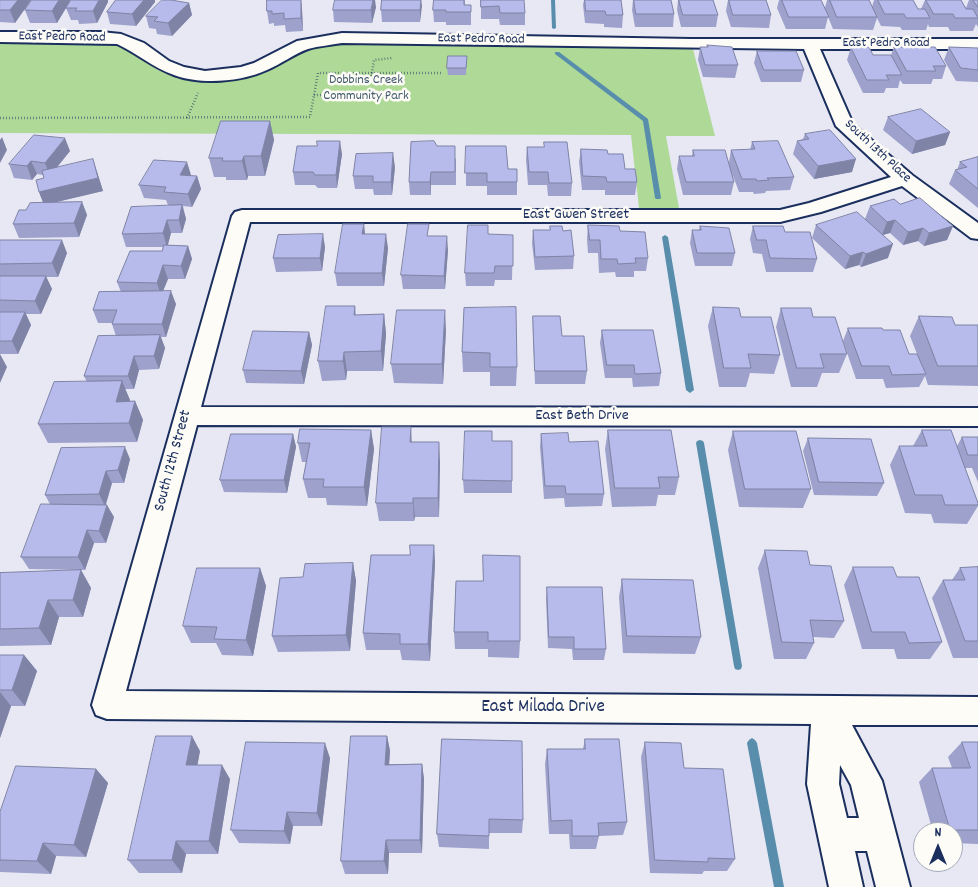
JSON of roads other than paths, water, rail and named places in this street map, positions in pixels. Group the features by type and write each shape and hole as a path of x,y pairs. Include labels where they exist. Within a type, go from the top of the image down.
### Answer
{"street":[{"name":"East Pedro Road","path":"0,37 121,39 138,47 162,65 180,72 205,76 242,72 260,67 303,45 342,38 692,44 978,44"},
{"name":"South 13th Place","path":"810,44 845,126 905,179 978,233"},
{"name":"East Gwen Street","path":"242,216 780,216 814,208 905,179"},
{"name":"South 12th Street","path":"107,705 242,216"},
{"name":"East Beth Drive","path":"186,416 978,417"},
{"name":"East Milada Drive","path":"107,705 978,711"},
{"path":"828,710 866,781 892,887"},
{"path":"828,710 822,784 846,887"},
{"path":"834,835 879,834"}],"waterway":[{"path":"553,0 554,28"},
{"path":"557,53 646,120 658,198"},
{"path":"665,237 690,390"},
{"path":"700,443 738,666"},
{"path":"752,743 779,887"}],"park label":[{"name":"Dobbins Creek Community Park","path":"366,89"}]}
